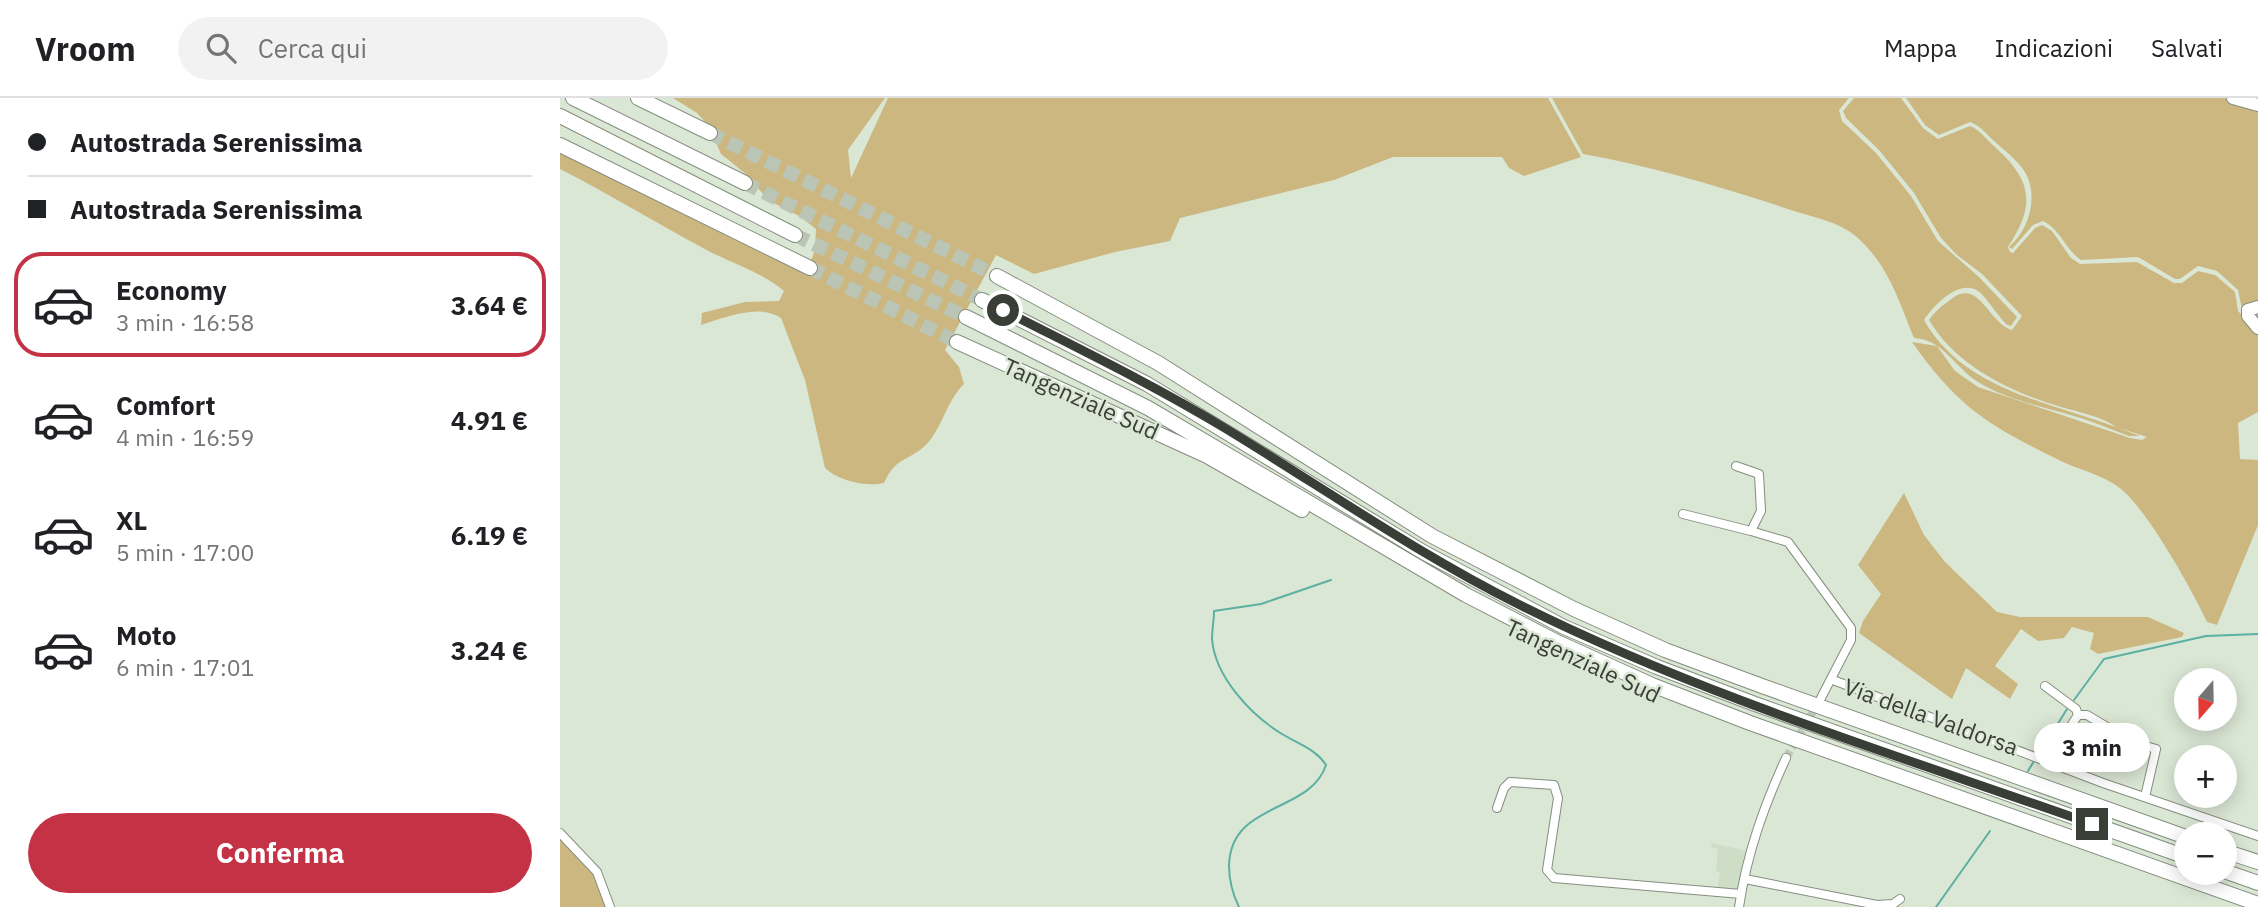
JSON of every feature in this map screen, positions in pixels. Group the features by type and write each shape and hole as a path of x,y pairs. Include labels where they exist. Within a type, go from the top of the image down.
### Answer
{"highway":[{"path":"573,98 744,183"},
{"path":"638,98 710,133"},
{"path":"560,116 796,235"},
{"path":"560,145 810,268"},
{"path":"997,275 1158,363 1432,536 1574,609 1665,650 1750,682 2174,833"},
{"path":"982,300 1147,384 1423,552 1564,627 1657,667 1755,704 2174,853"},
{"name":"Tangenziale Sud","path":"966,317 1148,408 1466,596 1557,642 1652,685 1750,723 2258,904"},
{"name":"Tangenziale Sud","path":"957,342 1207,456 1461,604 1648,693 1747,731 2241,907"},
{"path":"2237,855 2258,862"},
{"path":"2237,876 2258,883"}],"street":[{"path":"2233,98 2258,105"},
{"path":"2258,307 2248,310 2248,316 2258,328"},
{"path":"1736,466 1759,474 1761,511 1751,531"},
{"name":"Via della Valdorsa","path":"1683,514 1788,542 1845,616 1851,628 1851,640 1833,680 2145,797 2258,836"},
{"path":"1821,698 1833,680"},
{"path":"2045,687 2076,709 2078,715"},
{"path":"2049,760 2078,715"},
{"path":"2078,715 2087,715 2106,727"},
{"path":"2122,738 2156,749 2145,797"},
{"path":"1740,907 1761,815 1786,758"},
{"path":"1497,808 1504,788 1510,782 1554,785 1558,798 1547,870 1554,878 1741,894"},
{"path":"560,833 597,872 610,907"},
{"path":"1745,879 1877,905 1893,904 1900,899"}],"shaded area":[{"path":"673,98 885,98 848,150 851,178 888,98 1548,98 1581,157 1524,176 1509,168 1502,157 1393,157 1334,180 1180,218 1170,241 1115,252 1034,274 996,255 945,350 959,367 964,384 927,444 895,466 884,483 869,484 845,480 825,468 805,380 781,318 752,312 701,325 702,313 745,302 779,301 784,291 765,278 703,248 560,169 560,152 806,274 815,250 816,229 799,216 768,200 747,175 721,154 709,126 697,113"},
{"path":"1552,98 1849,98 1839,110 1842,121 1876,153 1911,196 1938,241 1979,277 2017,317 2011,326 2007,325 1978,291 1963,288 1947,295 1924,320 1941,344 1961,363 2009,390 2140,436 2129,436 1998,392 1970,376 1937,346 1914,338 1887,275 1871,252 1846,229 1716,186 1583,154"},
{"path":"1854,98 1901,98 1923,128 1938,139 1970,126 1980,132 2017,171 2026,194 2023,218 2008,247 2010,252 2013,253 2035,228 2042,225 2052,231 2071,258 2080,264 2137,262 2174,283 2182,283 2198,271 2215,275 2235,292 2238,311 2258,332 2258,412 2238,423 2240,459 2258,460 2258,525 2217,625 2207,622 2156,532 2121,489 2015,438 1978,414 1946,384 1912,342 1937,346 1955,371 1978,387 2130,438 2142,440 2147,437 2023,394 1987,376 1954,351 1941,337 1929,320 1941,307 1960,294 1976,297 1996,319 2012,330 2022,316 1982,274 1957,255 1941,238 1914,193 1879,150 1846,118 1843,111"},
{"path":"1906,98 2258,98 2258,326 2242,309 2238,290 2217,271 2198,266 2180,279 2175,279 2138,257 2081,260 2054,229 2043,221 2033,225 2012,249 2009,247 2026,224 2031,206 2031,187 2022,167 1970,122 1939,135 1925,125"},
{"path":"1904,493 1924,535 1945,562 1997,612 2020,617 2148,617 2184,633 2182,637 2098,654 2090,649 2094,633 2072,627 2064,638 2038,641 2021,629 1995,666 2018,684 2010,699 1966,668 1952,699 1859,633 1863,621 1881,594 1858,565"},
{"path":"560,833 586,858 610,907 560,907"},
{"path":"1712,843 1747,851 1740,892 1717,891 1720,872 1716,871 1718,849 1711,847"}],"waterway":[{"path":"1239,907 1230,876 1233,844 1243,829 1256,818 1304,792 1317,781 1326,765 1312,751 1270,726 1236,694 1215,653 1212,639 1214,611 1261,604 1331,580"},
{"path":"2074,700 2104,659 2206,636 2258,634"},
{"path":"2041,751 2067,709"},
{"path":"2028,771 2034,761"},
{"path":"1936,907 1990,831"}],"tunnel":[{"path":"710,133 997,276"},
{"path":"745,183 982,300"},
{"path":"795,235 966,317"},
{"path":"810,268 957,342"},
{"path":"1786,758 1818,703"}],"route":[{"path":"1003,310 1147,384 1224,428 1423,552 1564,627 1657,667 1755,704 2092,824"}]}
